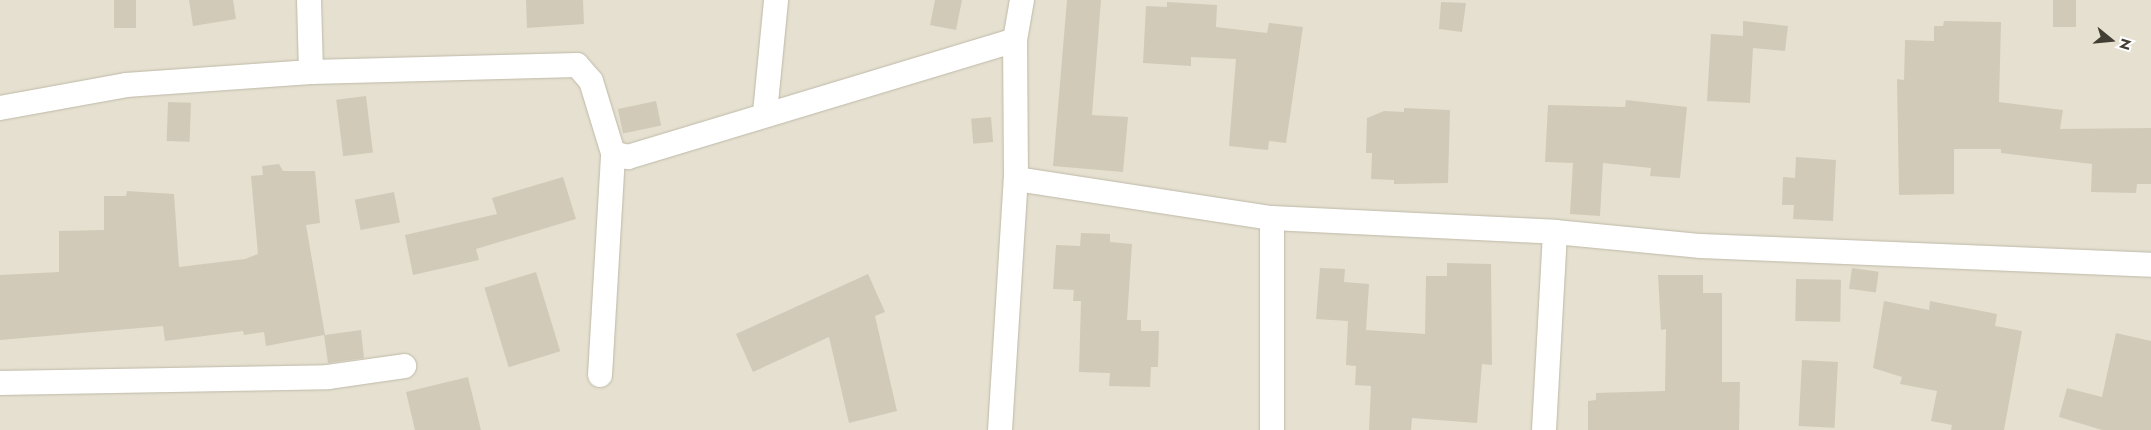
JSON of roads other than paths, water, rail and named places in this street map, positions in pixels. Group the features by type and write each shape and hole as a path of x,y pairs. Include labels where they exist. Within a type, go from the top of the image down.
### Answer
{"street":[{"path":"309,0 311,72"},
{"path":"765,113 776,0"},
{"path":"1000,430 1016,179 1015,40 1022,0"},
{"path":"613,153 628,157 765,113 1015,40"},
{"path":"0,108 126,85 311,72 577,65 591,81 613,153 600,375"},
{"path":"1016,179 1272,218 1555,232 1701,246 2151,265"},
{"path":"1272,218 1272,430"},
{"path":"1544,430 1555,232"},
{"path":"0,383 328,377 404,366"}]}
